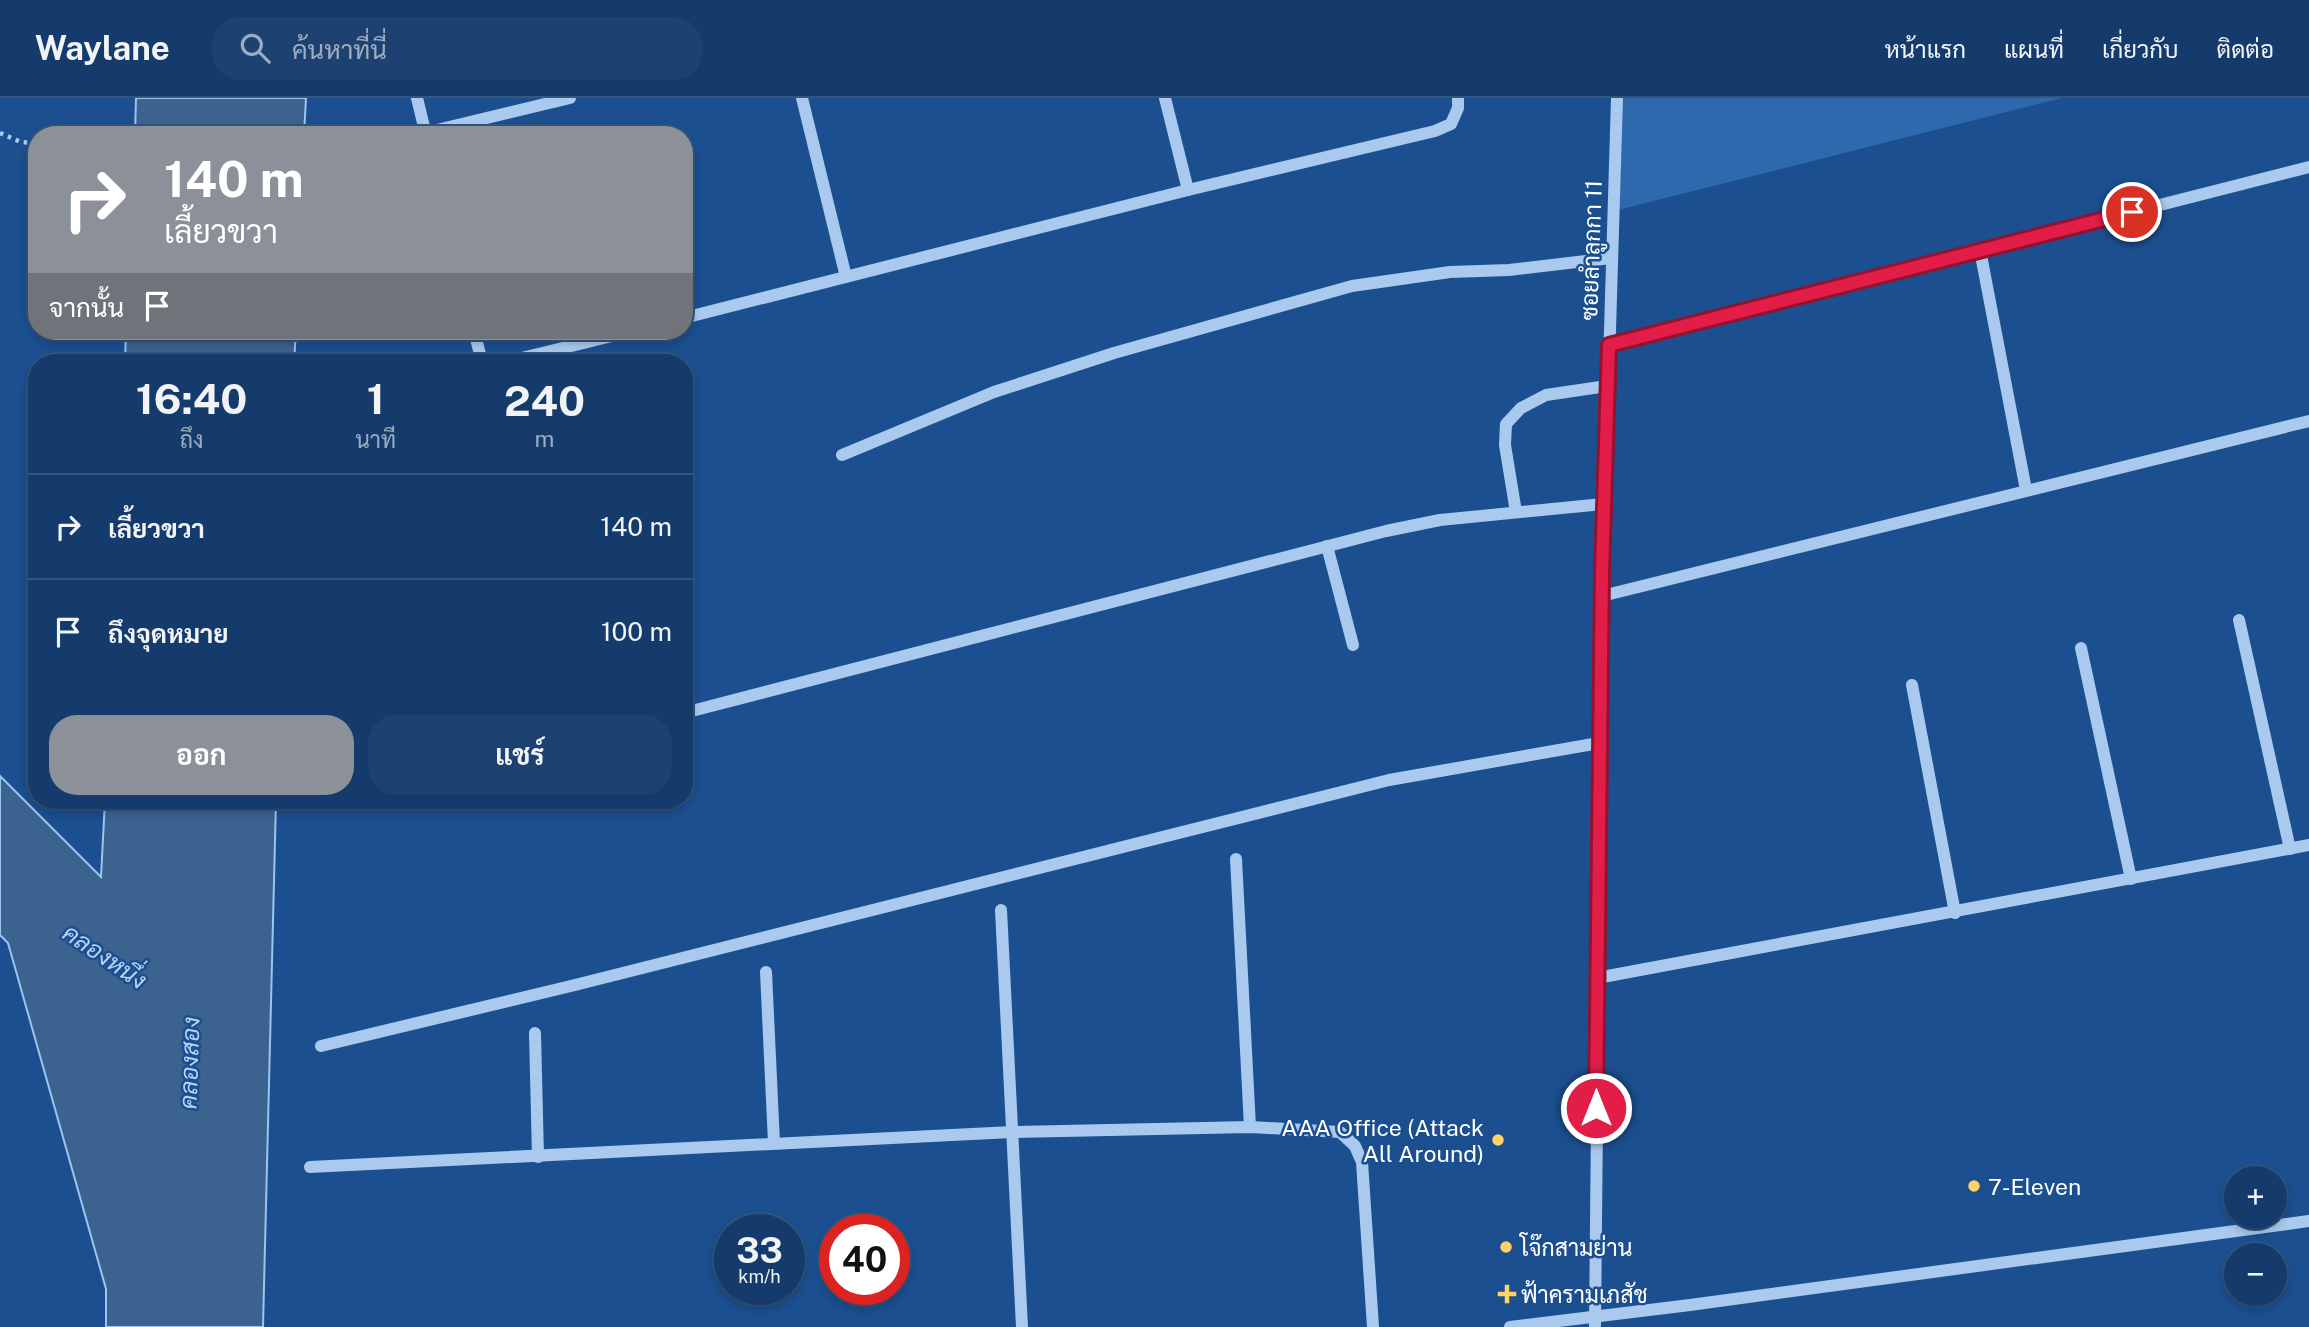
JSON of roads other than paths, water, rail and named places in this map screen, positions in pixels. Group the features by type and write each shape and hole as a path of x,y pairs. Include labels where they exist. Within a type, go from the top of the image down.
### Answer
{"street":[{"path":"417,98 421,126"},
{"path":"455,126 570,98"},
{"path":"802,98 846,277"},
{"path":"1165,98 1188,190"},
{"path":"693,316 1188,190 1435,131 1451,124 1458,108 1458,98"},
{"name":"ซอยลำลูกกา 11","path":"1595,1322 1603,504 1617,98"},
{"path":"1609,345 2309,167"},
{"path":"1980,250 2026,490"},
{"path":"842,455 994,392 1114,353 1352,286 1450,272 1509,270 1611,258"},
{"path":"539,354 595,340"},
{"path":"1516,512 1505,445 1506,424 1521,408 1546,395 1607,386"},
{"path":"1602,596 2309,421"},
{"path":"693,711 1386,531 1440,520 1603,504"},
{"path":"1327,546 1353,645"},
{"path":"2239,620 2290,849"},
{"path":"2081,648 2131,879"},
{"path":"1912,685 1955,913"},
{"path":"321,1046 589,982 1389,780 1600,743"},
{"path":"1597,978 2309,845"},
{"path":"1236,859 1250,1127"},
{"path":"1001,910 1022,1327"},
{"path":"766,972 774,1143"},
{"path":"535,1033 538,1157"},
{"path":"310,1167 1012,1132 1250,1127 1340,1132 1355,1146 1362,1162 1373,1327"},
{"path":"1510,1327 1595,1322 1689,1306 2309,1221"}],"water":[{"path":"136,98 306,98 304,126 135,126"},
{"path":"126,340 295,340 295,354 125,354"},
{"path":"0,776 28,804 28,809 33,809 101,877 105,809 276,809 263,1327 106,1327 106,1289 8,943 0,935"}],"place":[{"name":"AAA Office (Attack All Around)","path":"1498,1140"},
{"name":"7-Eleven","path":"1974,1186"},
{"name":"โจ๊กสามย่าน","path":"1506,1247"},
{"name":"ฟ้าครามเภสัช","path":"1507,1294"}],"water label":[{"name":"คลองหนึ่ง","path":"105,956"},
{"name":"คลองสอง","path":"189,1063"}]}
